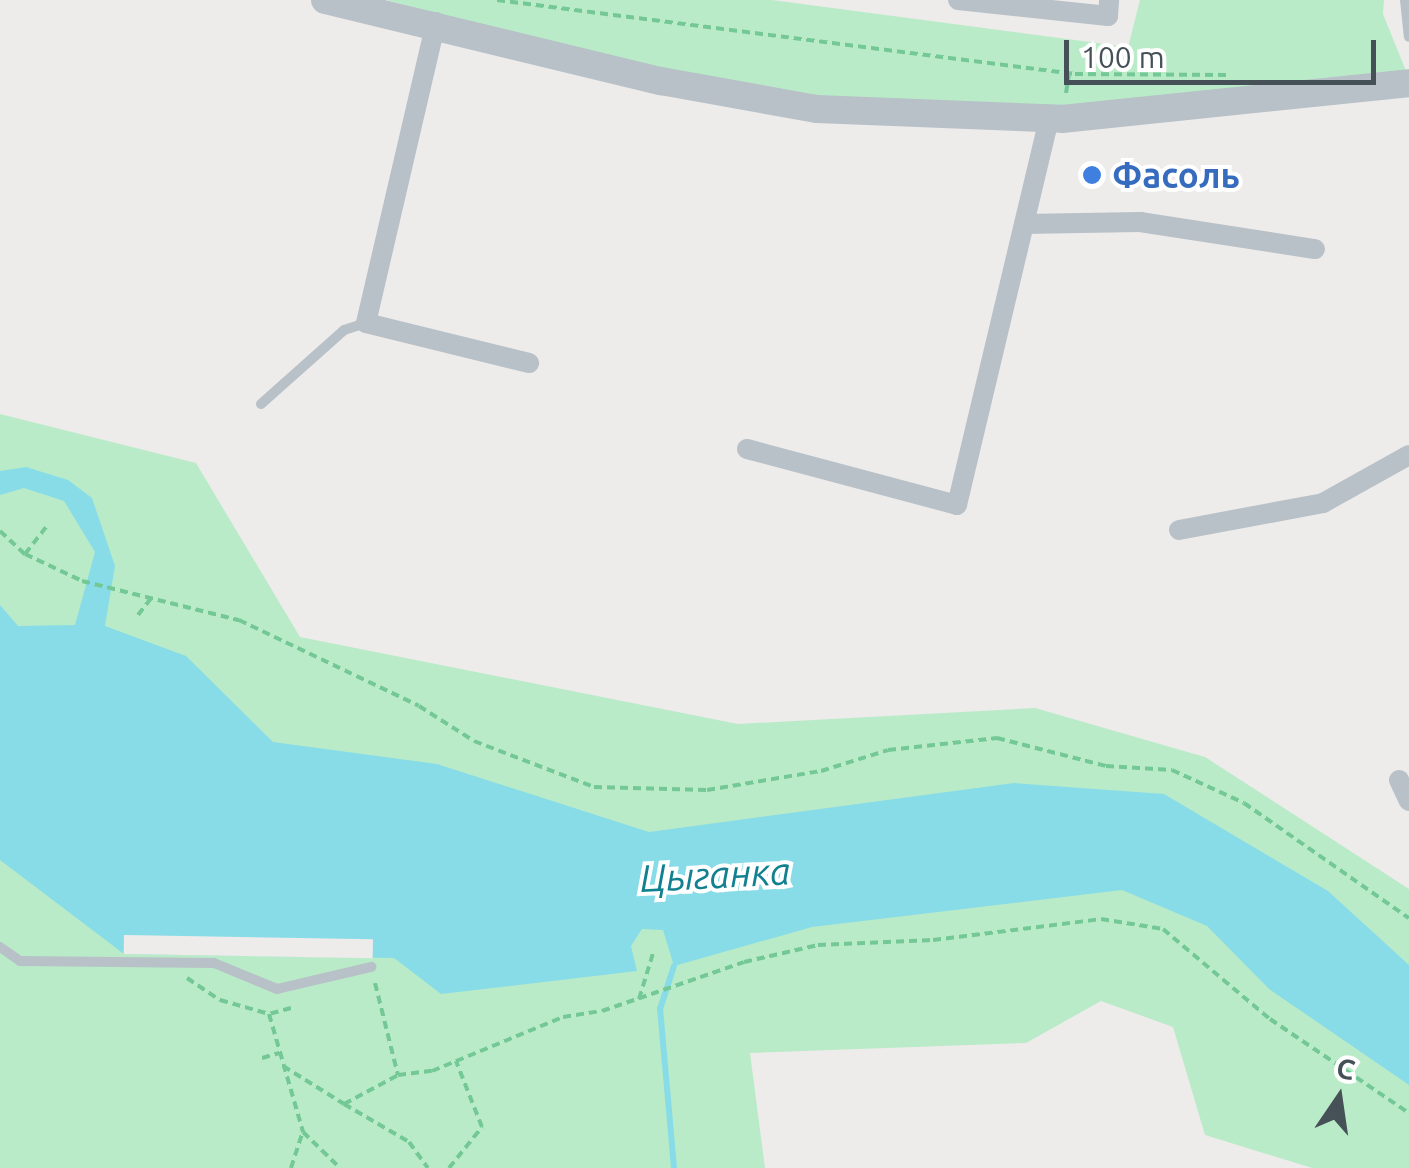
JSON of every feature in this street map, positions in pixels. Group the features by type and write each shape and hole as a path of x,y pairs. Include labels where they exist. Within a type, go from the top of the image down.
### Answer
{"street":[{"path":"325,0 436,22 661,81 817,109 1056,114 1409,84"},
{"path":"958,0 1108,8"},
{"path":"436,22 366,324 529,363"},
{"path":"746,449 957,506 1024,224 1056,114"},
{"path":"1024,224 1140,222 1314,249"},
{"path":"1179,530 1323,503 1409,455"},
{"path":"1399,780 1409,801"}],"lane":[{"path":"1404,0 1409,37"},
{"path":"260,404 344,330 366,324"},
{"path":"0,947 20,961 214,963 277,988 371,967"}],"path":[{"path":"497,0 1069,73 1236,75"},
{"path":"1056,114 1069,73"},
{"path":"25,554 47,526"},
{"path":"0,531 25,554 82,581 239,620 418,706 474,742 594,787 707,790 821,771 888,750 997,738 1106,766 1172,770 1244,803 1409,918"},
{"path":"138,615 152,597"},
{"path":"344,1104 398,1075 456,1061 563,1017 651,996 818,945 933,940 1101,919 1163,929 1270,1018 1409,1114"},
{"path":"639,999 654,950"},
{"path":"164,963 220,1000 268,1014 291,1008"},
{"path":"371,967 398,1075"},
{"path":"268,1014 303,1132 340,1168"},
{"path":"262,1058 279,1053"},
{"path":"448,1168 482,1127 456,1061"},
{"path":"282,1066 408,1142 428,1168"},
{"path":"291,1168 303,1132"}],"green space":[{"path":"386,0 772,0 1128,47 1140,0 1384,0 1383,14 1408,76 1063,109 861,102 678,76"},
{"path":"0,414 196,463 300,637 738,724 1035,708 1205,757 1409,889 1409,1168 1312,1168 1205,1135 1173,1027 1101,1001 1026,1043 750,1053 765,1168 0,1168"}],"water":[{"name":"Цыганка","path":"26,467 68,480 92,498 115,566 105,626 186,656 273,742 437,764 649,832 1014,783 1164,794 1328,891 1409,965 1409,1085 1269,989 1207,926 1122,890 812,927 674,966 663,930 642,929 631,946 637,971 441,994 394,958 124,954 0,860 0,605 18,626 75,625 95,552 64,501 24,488 0,495 0,471"}],"pier":[{"path":"124,935 373,939 373,958 124,954"}],"waterway":[{"path":"674,966 660,1009 674,1168"}],"place":[{"name":"Фасоль","path":"1092,175"}]}
